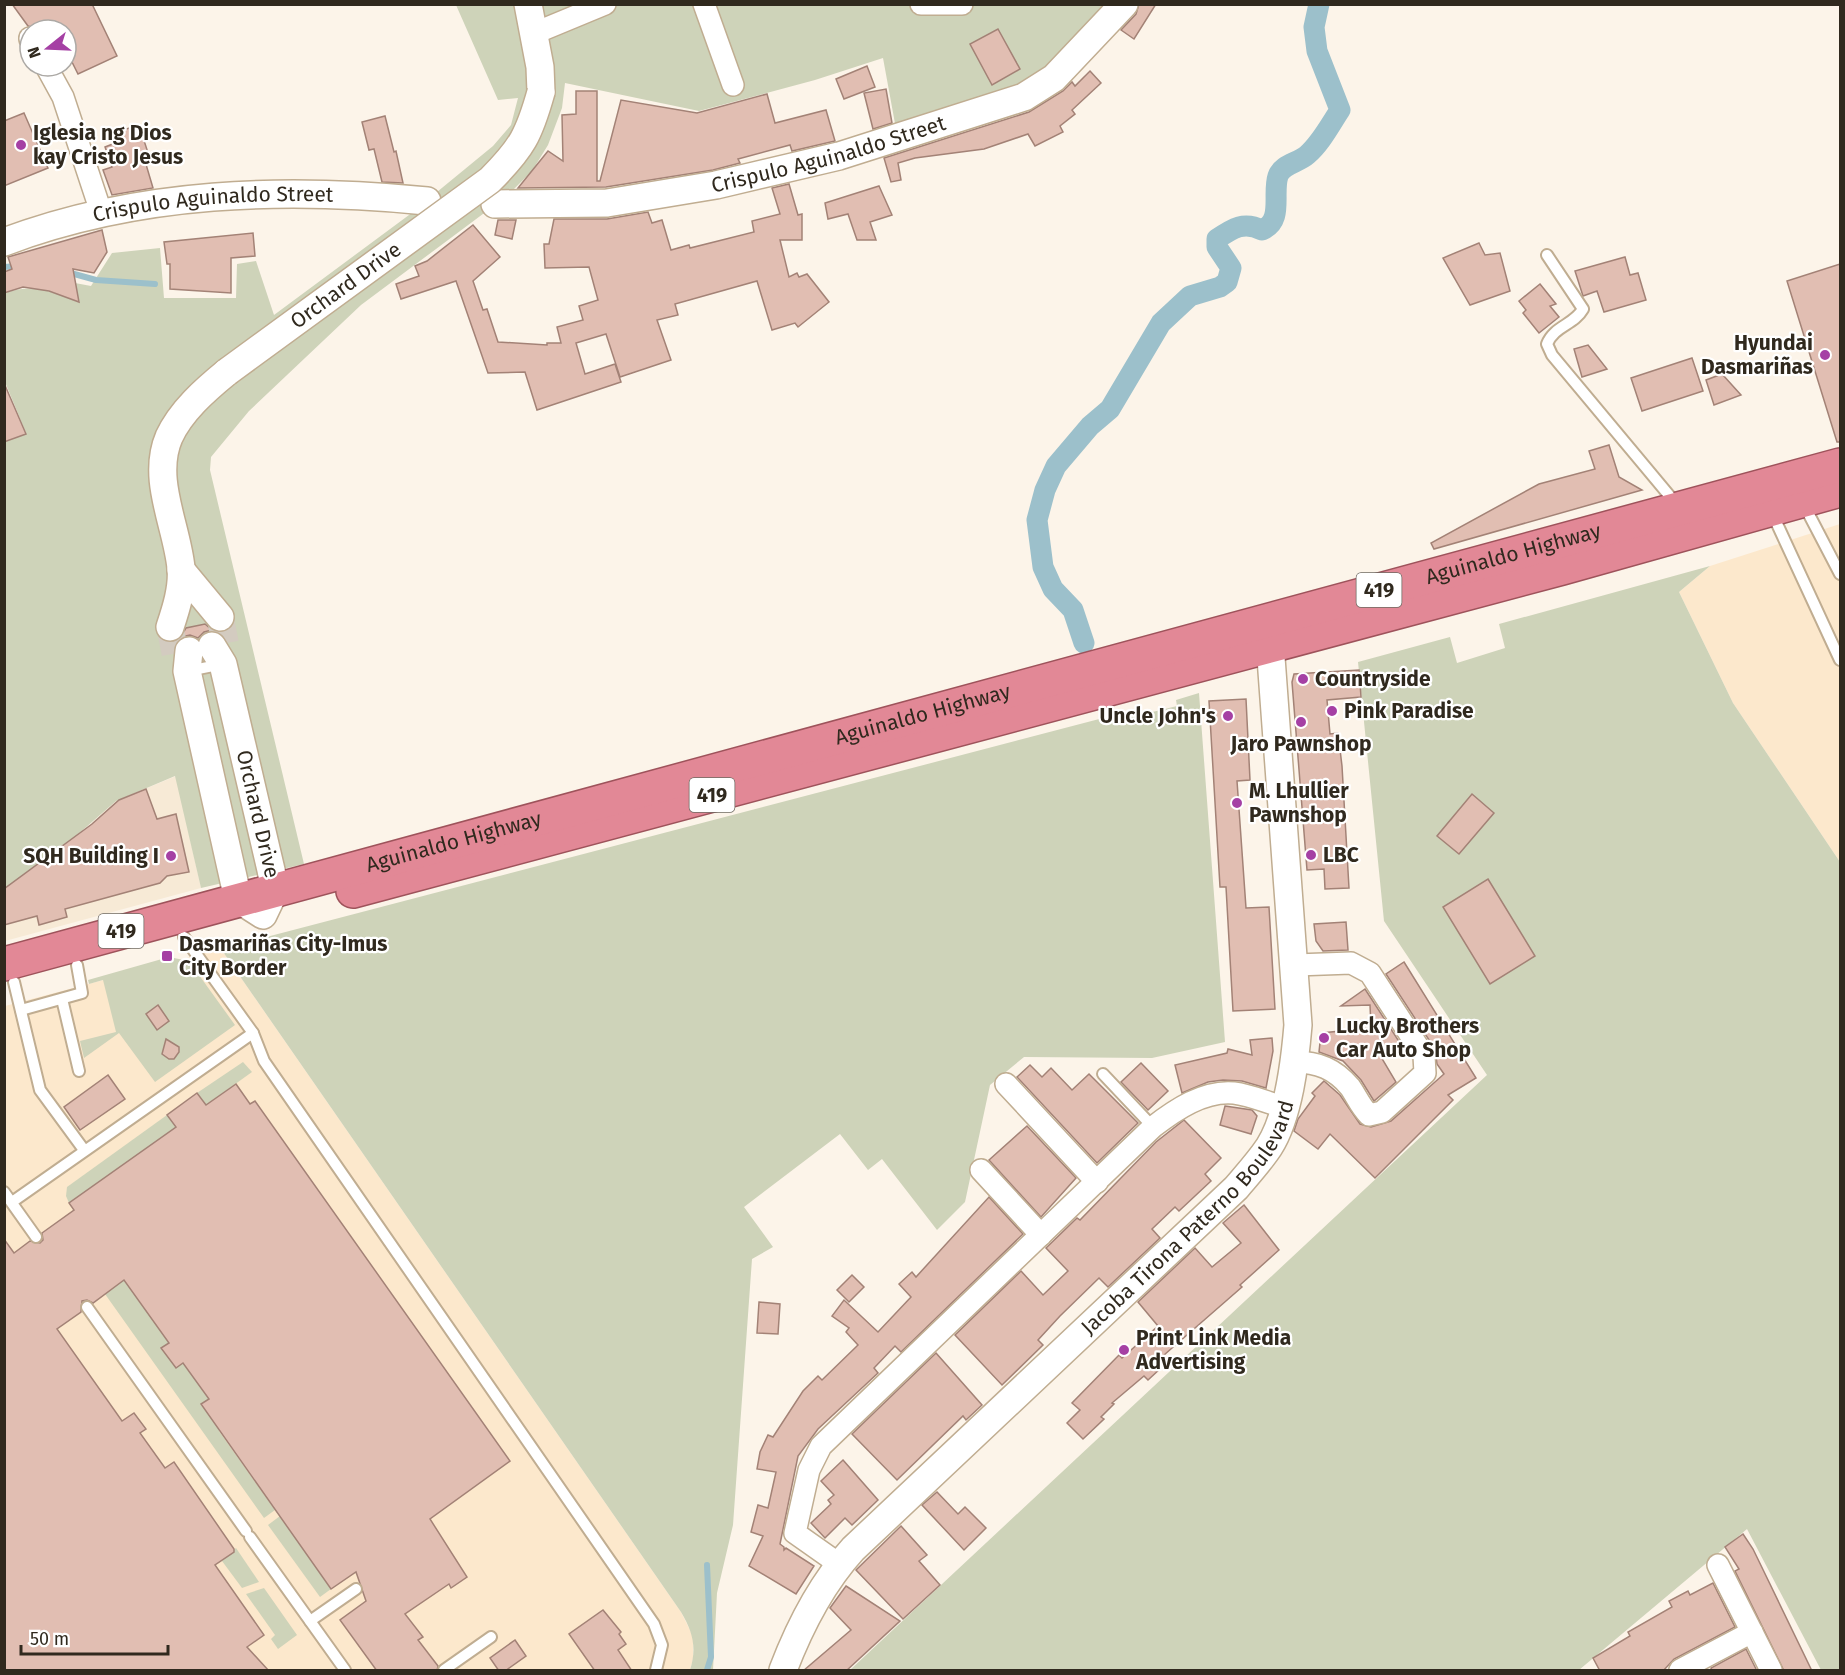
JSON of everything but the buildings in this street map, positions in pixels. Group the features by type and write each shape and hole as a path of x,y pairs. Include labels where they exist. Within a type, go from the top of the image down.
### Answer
{"highway":[{"name":"Aguinaldo Highway","path":"11,985 184,937 259,902 1269,644 1798,489 1840,465"},
{"name":"Aguinaldo Highway","path":"1798,489 1840,490"},
{"name":"Aguinaldo Highway","path":"11,985 259,902 1680,509 1767,497"}],"street":[{"name":"Orchard Drive","path":"259,902 181,570 164,483 169,438 183,415 227,372 490,180 514,155 530,131 540,92 540,67 528,4"},
{"path":"535,33 605,4"},
{"path":"704,4 733,84"},
{"path":"921,4 962,4"},
{"name":"Crispulo Aguinaldo Street","path":"495,204 572,206 607,203 716,185 839,156 1024,97 1054,78 1124,4"},
{"path":"53,78 63,97 102,215"},
{"name":"Crispulo Aguinaldo Street","path":"4,242 50,227 102,215 172,201 234,194 364,195 427,201"},
{"name":"Orchard Drive","path":"198,637 259,902"},
{"name":"Jacoba Tirona Paterno Boulevard","path":"783,1671 804,1622 839,1564 1236,1188 1270,1146 1284,1107 1295,1062 1298,1025 1296,965 1269,644"},
{"path":"1295,1062 1322,1065 1333,1071 1351,1088 1359,1106 1369,1115 1382,1112 1425,1073 1424,1056 1370,973 1351,963 1296,965"},
{"path":"1006,1084 1097,1182"},
{"path":"839,1564 795,1533 809,1470 821,1446 1153,1127 1177,1108 1214,1094 1234,1093 1284,1107"},
{"path":"981,1170 1041,1235"},
{"path":"1718,1565 1771,1671"},
{"path":"1680,1671 1752,1632"}],"lane":[{"path":"1547,255 1583,309 1580,315 1551,334 1547,344 1552,355 1666,488 1680,509"},
{"path":"1798,489 1840,574"},
{"path":"1767,497 1777,529 1809,588 1840,660"},
{"path":"184,937 253,1033 271,1071 654,1624 662,1645 656,1671"},
{"path":"11,985 62,999 82,993 77,965"},
{"path":"11,985 40,1090 84,1150"},
{"path":"62,999 79,1071"},
{"path":"12,1202 253,1033"},
{"path":"1103,1074 1153,1127"},
{"path":"4,1192 36,1237"},
{"path":"87,1307 345,1671"},
{"path":"310,1621 356,1589"},
{"path":"444,1671 491,1637"}],"shaded area":[{"path":"1840,524 1840,862 1733,703 1679,592 1710,566"},
{"path":"176,776 201,888 5,941 4,889 77,836 116,801"},
{"path":"221,949 681,1612 693,1636 693,1659 690,1670 5,1670 5,1006"}],"green space":[{"path":"456,5 1117,5 1026,87 896,129 883,58 815,80 699,111 565,83 562,108 548,145 532,171 507,196 361,305 249,411 211,457 210,470 304,864 201,888 175,776 116,801 77,835 5,889 4,442 26,433 5,382 5,293 25,289 42,290 78,302 75,283 91,286 112,253 160,248 164,298 236,298 237,264 256,261 274,315 409,215 493,146 511,125 518,98 498,100"},
{"path":"1710,566 1679,592 1733,703 1840,862 1840,1670 1821,1670 1747,1529 1579,1670 850,1670 1487,1075 1384,921 1358,662 1450,637 1457,663 1505,648 1499,624"},
{"path":"1199,693 1225,1042 1152,1058 1024,1057 990,1085 965,1202 937,1230 882,1159 868,1170 840,1134 744,1207 773,1247 752,1259 733,1525 717,1593 713,1670 690,1670 693,1640 681,1612 221,949 1126,712 1128,718 1177,706 1176,700"},
{"path":"169,957 191,964 235,1025 155,1082 119,1033 84,1058 80,1041 116,1032 103,980 89,984 88,980"},
{"path":"243,1062 252,1072 206,1105 197,1093"},
{"path":"167,1115 176,1127 69,1203 66,1196 67,1187"},
{"path":"124,1280 169,1343 162,1348 176,1368 183,1363 209,1399 201,1405 211,1418 218,1413 227,1425 219,1431 275,1510 264,1518 105,1294"},
{"path":"280,1516 331,1589 320,1597 268,1525"},
{"path":"236,1548 259,1582 242,1588 222,1561"},
{"path":"264,1588 297,1635 278,1649 271,1639 275,1635 246,1594"}],"waterway":[{"path":"1084,643 1073,610 1053,589 1043,567 1037,520 1045,490 1056,466 1090,426 1110,409 1161,323 1190,296 1220,287 1227,282 1231,268 1217,247 1217,239 1239,227 1250,226 1262,230 1269,226 1275,214 1276,183 1280,172 1312,150 1340,110 1317,51 1314,27 1319,4"},
{"path":"4,267 18,266"},
{"path":"67,272 96,280 155,284"},
{"path":"707,1565 711,1657 707,1670"}],"tunnel":[{"path":"220,617 226,647"},
{"path":"170,627 176,658"}],"place":[{"name":"Iglesia ng Dios kay Cristo Jesus","path":"21,145"},
{"name":"Hyundai Dasmariñas","path":"1825,355"},
{"name":"Countryside","path":"1303,679"},
{"name":"Pink Paradise","path":"1332,711"},
{"name":"Uncle John's","path":"1228,716"},
{"name":"Jaro Pawnshop","path":"1301,722"},
{"name":"M. Lhullier Pawnshop","path":"1237,803"},
{"name":"LBC","path":"1311,855"},
{"name":"SQH Building I","path":"171,856"},
{"name":"Dasmariñas City-Imus City Border","path":"167,956"},
{"name":"Lucky Brothers Car Auto Shop","path":"1324,1038"},
{"name":"Print Link Media Advertising","path":"1124,1350"}]}
